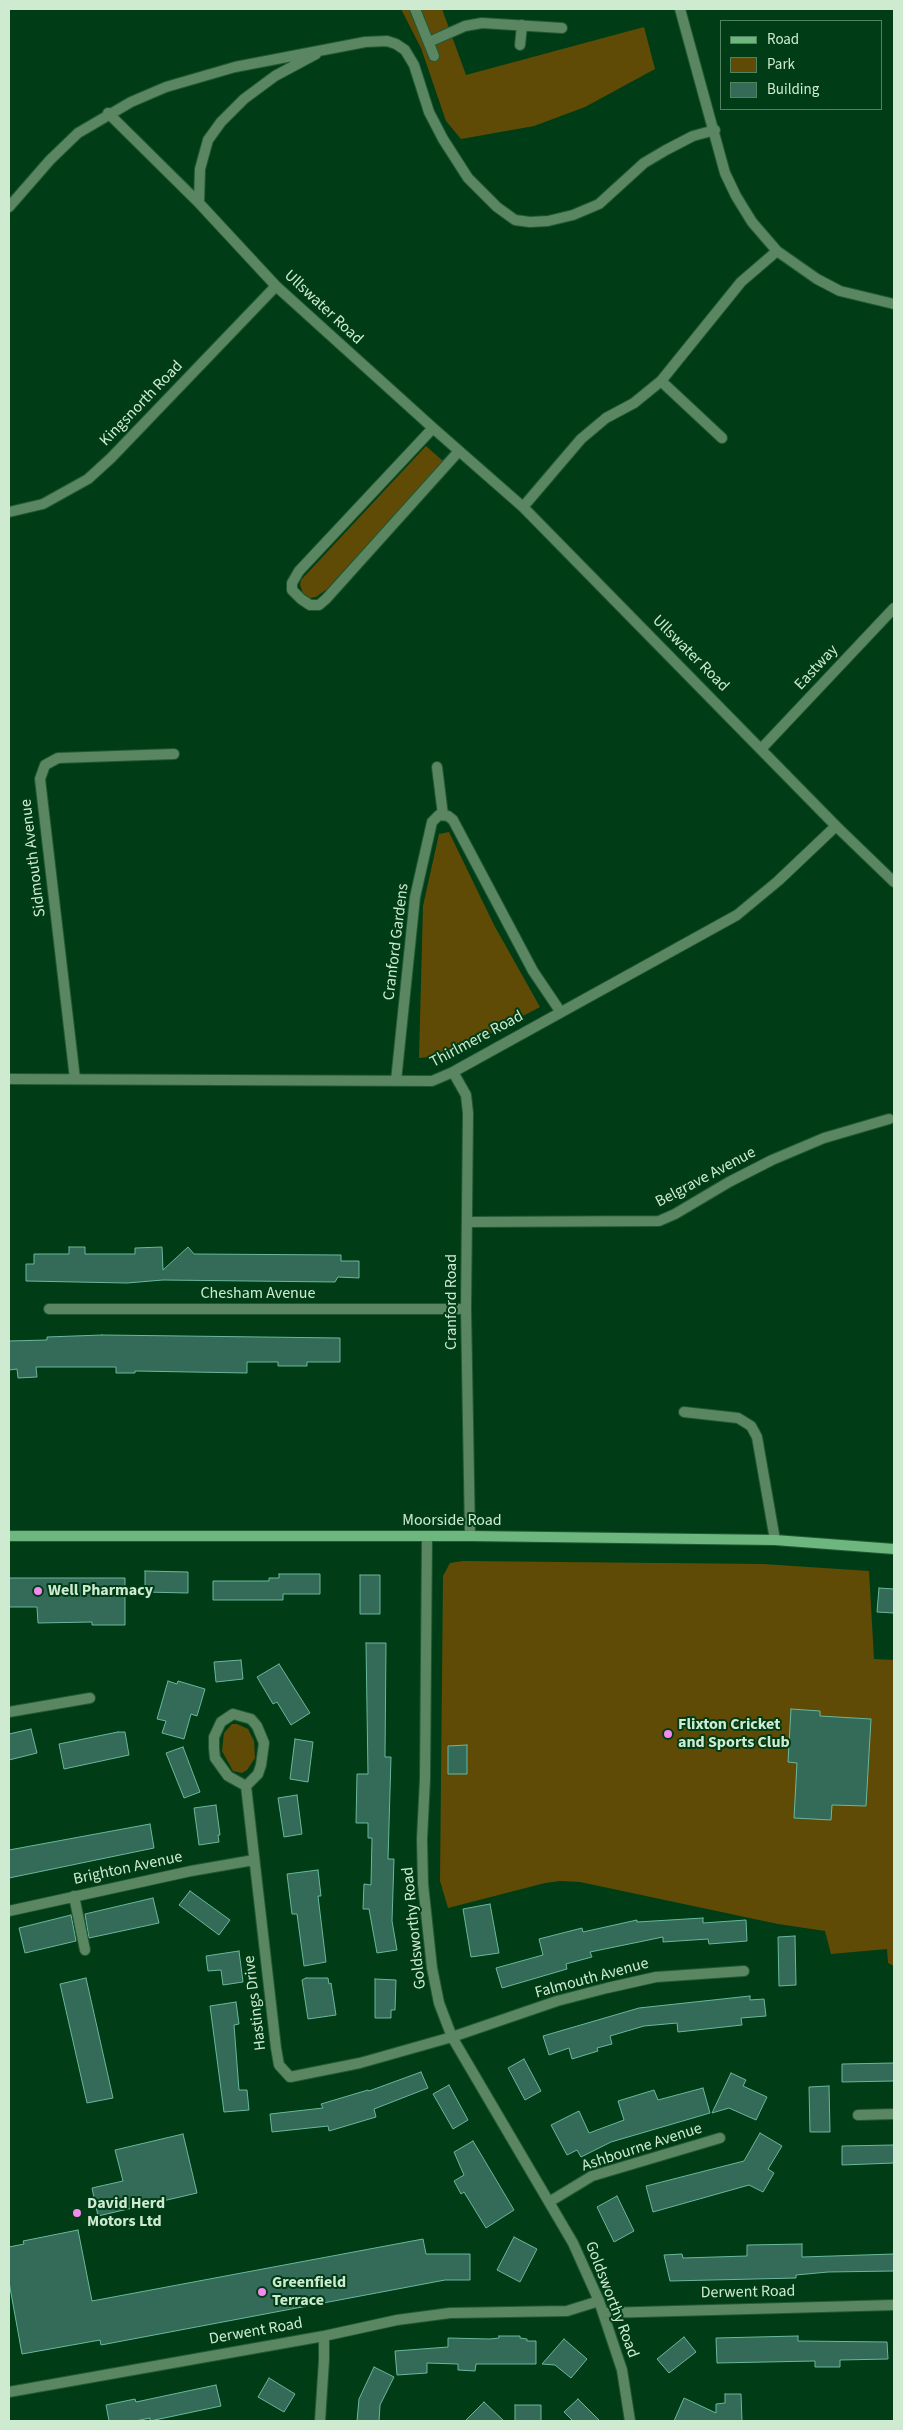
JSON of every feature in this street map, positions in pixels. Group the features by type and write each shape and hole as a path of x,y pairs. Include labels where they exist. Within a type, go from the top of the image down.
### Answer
{"street":[{"path":"415,9 434,56"},
{"path":"680,9 715,130 725,173 752,222 777,252 817,279 840,291 894,304"},
{"path":"429,42 465,26 482,23 562,28"},
{"path":"520,45 522,25"},
{"path":"9,207 50,160 78,133 108,114 166,88 227,70 365,42 387,41 405,50 414,66 429,112 443,139 468,178 497,207 515,220 530,222 548,221 573,215 599,204 644,163 693,136 715,130"},
{"path":"199,203 200,169 208,140 221,122 244,100 275,76 325,50"},
{"name":"Ullswater Road","path":"108,114 199,203 276,286 523,507 762,748 836,826 894,882"},
{"path":"523,507 581,438 606,418 634,403 661,381 741,282 777,252"},
{"name":"Kingsnorth Road","path":"9,512 43,504 88,479 111,458 276,286"},
{"path":"661,381 722,438"},
{"path":"433,428 299,571 292,583 292,590 301,599 310,604 319,605 326,599 459,451"},
{"name":"Eastway","path":"762,748 894,608"},
{"name":"Sidmouth Avenue","path":"75,1079 40,780 45,764 58,758 174,754"},
{"path":"437,767 443,815 453,820 533,971 560,1011"},
{"name":"Cranford Gardens","path":"396,1081 415,897 432,822 439,815 443,815"},
{"name":"Thirlmere Road","path":"9,1079 432,1081 453,1072 560,1011 737,915 778,881 836,826"},
{"name":"Cranford Road","path":"453,1072 466,1094 468,1113 466,1309 470,1536"},
{"name":"Belgrave Avenue","path":"468,1222 659,1221 772,1160 824,1138 889,1119"},
{"name":"Chesham Avenue","path":"49,1309 466,1309"},
{"path":"684,1412 738,1418 751,1426 757,1437 775,1540"},
{"name":"Moorside Road","path":"9,1536 470,1536 775,1540 894,1550"},
{"name":"Goldsworthy Road","path":"427,1536 425,1779 422,1839 423,1884 432,1968 439,2002 452,2037 573,2243 599,2301 622,2370 630,2421"},
{"path":"9,1712 90,1698"},
{"path":"233,1714 251,1719 257,1726 264,1743 258,1774 246,1786 228,1776 215,1758 214,1737 217,1729 221,1722 233,1714"},
{"name":"Hastings Drive","path":"246,1786 279,2066 290,2077 360,2063 452,2037"},
{"name":"Brighton Avenue","path":"9,1911 254,1860"},
{"path":"74,1896 85,1950"},
{"name":"Falmouth Avenue","path":"452,2037 557,2002 656,1977 744,1971"},
{"path":"858,2115 894,2114"},
{"name":"Ashbourne Avenue","path":"548,2202 592,2176 720,2138"},
{"name":"Derwent Road","path":"9,2392 324,2336 397,2320 450,2313 567,2311 599,2301"},
{"name":"Derwent Road","path":"603,2313 894,2305"},
{"path":"320,2421 324,2336"}],"green space":[{"path":"401,9 442,9 466,75 644,27 655,69 585,107 534,126 461,139 446,121 421,48"},
{"path":"426,446 443,461 327,589 316,597 310,598 303,593 300,585 301,580"},
{"path":"449,832 494,925 540,1007 460,1049 441,1056 419,1058 423,906 439,834"},
{"name":"Flixton Cricket and Sports Club","path":"463,1561 763,1564 869,1571 874,1659 894,1660 894,1966 888,1963 887,1949 831,1954 825,1931 778,1924 580,1882 560,1881 545,1883 448,1908 440,1881 443,1576 450,1563"},
{"path":"232,1724 248,1729 254,1741 255,1758 247,1770 242,1773 233,1771 222,1751 224,1733"}],"building":[{"path":"69,1247 85,1247 85,1254 135,1254 135,1248 162,1247 163,1270 188,1247 194,1254 341,1255 341,1261 359,1261 359,1278 338,1277 335,1282 163,1280 127,1283 26,1281 26,1264 34,1264 34,1254 69,1254"},
{"path":"102,1335 340,1338 340,1362 307,1362 307,1366 278,1366 278,1362 247,1362 247,1373 135,1371 135,1373 116,1373 116,1367 36,1367 37,1377 18,1378 17,1369 9,1370 9,1341 47,1340 47,1337"},
{"path":"145,1571 188,1572 188,1593 145,1592"},
{"path":"279,1574 320,1574 320,1594 283,1594 283,1600 213,1600 213,1581 269,1581 269,1578 279,1578"},
{"path":"360,1575 380,1575 380,1614 360,1614"},
{"path":"9,1578 125,1578 125,1625 92,1625 92,1622 38,1623 37,1607 9,1607"},
{"path":"879,1588 894,1589 894,1613 877,1612"},
{"path":"366,1643 386,1643 385,1757 391,1757 388,1859 394,1859 392,1921 397,1950 377,1953 369,1909 363,1909 364,1884 371,1885 372,1838 368,1838 368,1823 356,1823 357,1774 368,1774"},
{"path":"241,1660 243,1679 216,1682 214,1662"},
{"path":"279,1664 310,1713 291,1725 277,1702 273,1704 257,1677"},
{"path":"168,1681 177,1684 178,1681 205,1689 197,1716 191,1714 184,1739 162,1733 166,1721 157,1719"},
{"path":"791,1709 820,1711 820,1716 871,1719 866,1806 832,1805 831,1820 794,1818 797,1763 788,1762"},
{"path":"31,1729 37,1753 9,1760 9,1734"},
{"path":"125,1732 129,1755 64,1769 59,1744"},
{"path":"295,1739 313,1742 308,1782 290,1779"},
{"path":"467,1745 467,1774 448,1774 448,1746"},
{"path":"183,1747 200,1792 184,1798 166,1753"},
{"path":"297,1795 302,1834 284,1837 278,1798"},
{"path":"216,1805 220,1835 218,1835 219,1842 199,1845 194,1808"},
{"path":"150,1824 154,1848 9,1878 9,1850"},
{"path":"318,1870 321,1896 318,1896 326,1962 304,1966 297,1914 292,1914 287,1874"},
{"path":"190,1891 230,1920 219,1935 179,1905"},
{"path":"153,1898 159,1923 89,1938 85,1914"},
{"path":"490,1904 499,1953 471,1957 463,1909"},
{"path":"71,1915 76,1941 25,1953 19,1928"},
{"path":"703,1918 703,1923 746,1920 747,1941 709,1944 708,1939 663,1942 663,1937 590,1952 592,1957 566,1964 567,1969 502,1988 496,1968 543,1955 539,1939 582,1928 583,1932 637,1920 637,1922"},
{"path":"795,1936 796,1985 779,1986 778,1937"},
{"path":"239,1951 243,1982 223,1985 221,1970 208,1971 206,1956"},
{"path":"86,1978 113,2098 87,2103 60,1984"},
{"path":"306,1978 328,1978 329,1984 331,1983 336,2015 308,2019 302,1980"},
{"path":"375,1979 396,1980 395,2010 391,2010 391,2018 375,2018"},
{"path":"750,1996 750,2000 764,1999 766,2016 741,2018 742,2025 678,2032 677,2023 644,2026 610,2036 612,2044 597,2048 598,2051 572,2059 569,2048 549,2055 543,2036 639,2008"},
{"path":"236,2002 239,2024 234,2025 239,2090 247,2090 249,2110 224,2112 210,2006"},
{"path":"524,2059 541,2091 525,2100 508,2068"},
{"path":"894,2063 894,2081 842,2082 842,2064"},
{"path":"421,2072 428,2088 374,2109 376,2117 329,2131 328,2126 272,2132 270,2114 323,2108 321,2104 369,2091"},
{"path":"731,2073 746,2080 743,2086 767,2097 756,2120 729,2108 712,2113"},
{"path":"449,2085 468,2120 453,2129 433,2094"},
{"path":"829,2086 830,2132 810,2132 809,2087"},
{"path":"703,2088 710,2113 611,2142 581,2157 577,2150 567,2155 551,2125 579,2111 589,2133 624,2120 618,2101 654,2090 658,2100"},
{"path":"760,2133 782,2146 768,2169 774,2173 763,2192 749,2185 653,2212 646,2186 744,2161"},
{"path":"183,2134 197,2193 98,2216 92,2188 123,2181 115,2150"},
{"path":"473,2141 514,2210 486,2228 464,2192 461,2194 454,2181 464,2175 454,2152"},
{"path":"894,2145 894,2163 842,2165 842,2146"},
{"path":"617,2196 634,2231 614,2242 597,2207"},
{"name":"Greenfield Terrace","path":"78,2230 92,2301 423,2239 426,2254 470,2254 470,2280 445,2280 101,2345 100,2340 22,2354 9,2282 9,2247 24,2244 23,2241"},
{"path":"514,2237 537,2249 520,2282 497,2270"},
{"path":"802,2244 802,2257 894,2254 894,2271 828,2272 796,2275 796,2278 670,2281 664,2255 682,2254 683,2258 747,2256 747,2245"},
{"path":"499,2336 520,2336 520,2338 527,2339 527,2341 536,2341 536,2364 476,2364 475,2371 458,2370 458,2364 427,2363 427,2373 397,2375 395,2351 448,2347 448,2338 490,2339 499,2338"},
{"path":"798,2336 798,2341 887,2342 888,2359 840,2360 840,2367 815,2367 815,2361 717,2363 716,2338"},
{"path":"684,2337 696,2352 669,2373 657,2359"},
{"path":"564,2339 587,2359 571,2378 555,2365 542,2364"},
{"path":"374,2367 394,2377 380,2405 379,2421 357,2421 359,2399"},
{"path":"269,2378 295,2394 284,2412 258,2397"},
{"path":"216,2385 221,2406 150,2421 150,2418 135,2421 109,2421 106,2405 135,2399 136,2402"},
{"path":"725,2394 741,2394 742,2421 674,2421 684,2398 716,2413 716,2404 725,2403"},
{"path":"578,2399 600,2421 573,2421 564,2412"},
{"path":"484,2402 504,2421 465,2421"},
{"path":"515,2405 541,2405 541,2421 515,2421"}],"place":[{"name":"Well Pharmacy","path":"38,1591"},
{"name":"Flixton Cricket and Sports Club","path":"668,1734"},
{"name":"David Herd Motors Ltd","path":"77,2213"},
{"name":"Greenfield Terrace","path":"262,2292"}]}
